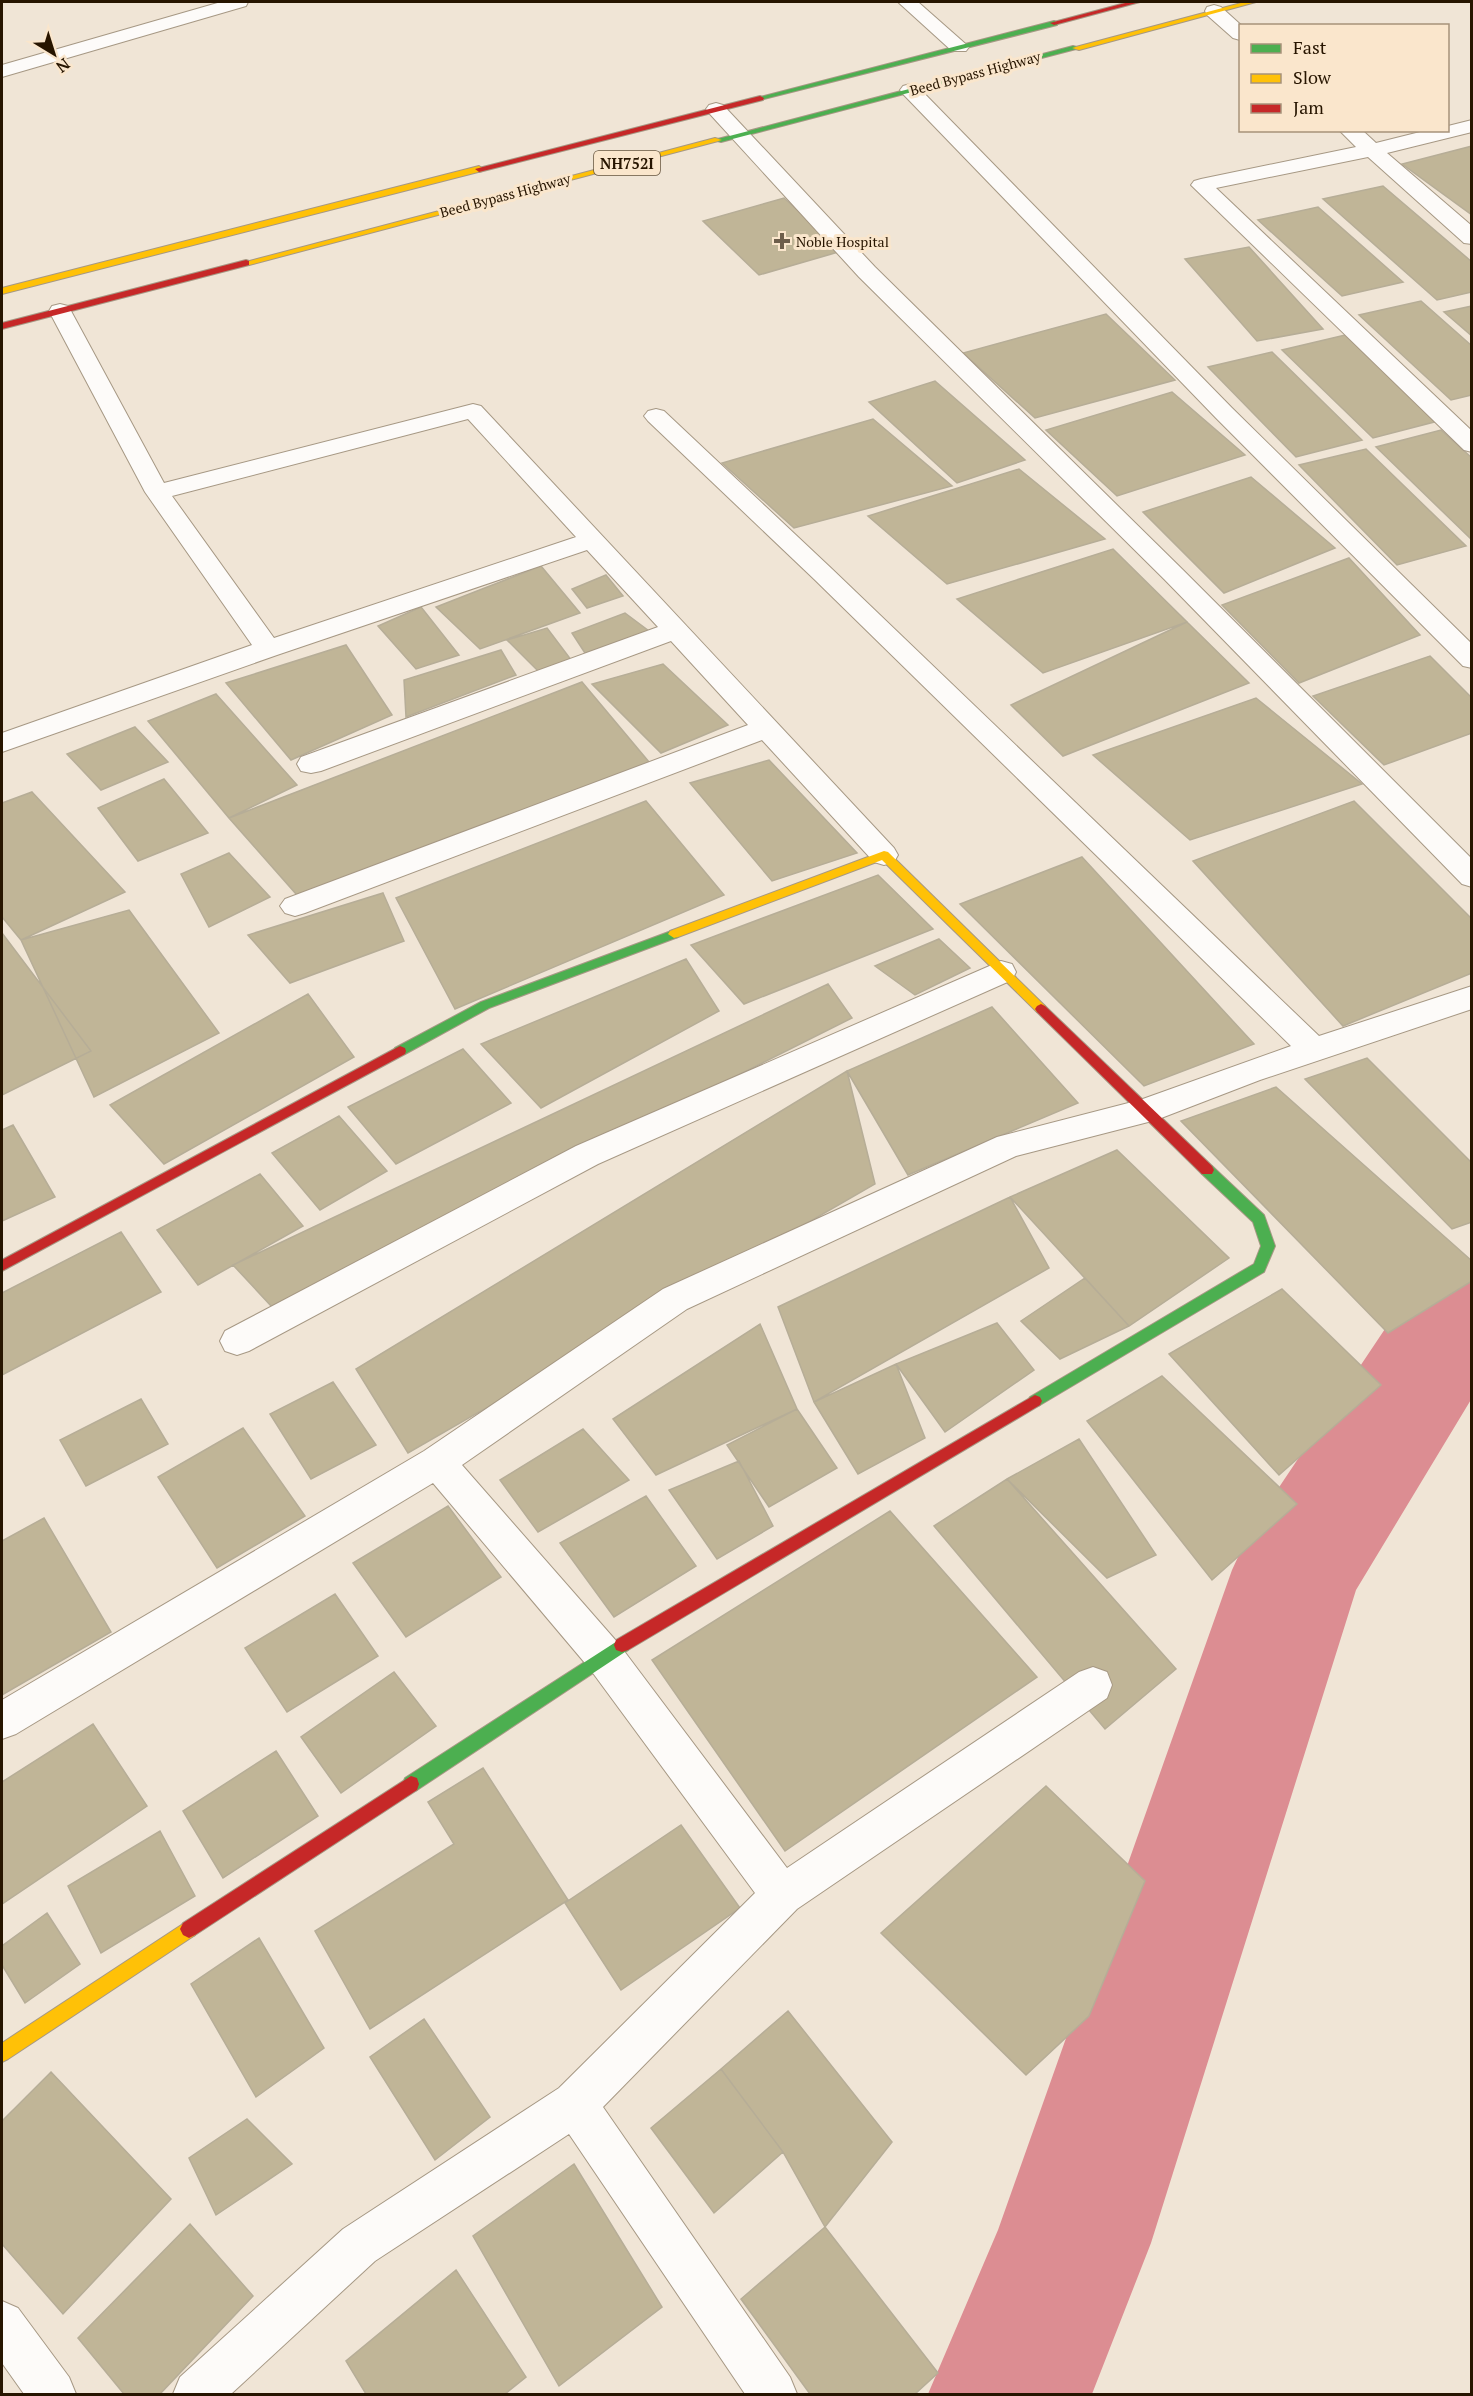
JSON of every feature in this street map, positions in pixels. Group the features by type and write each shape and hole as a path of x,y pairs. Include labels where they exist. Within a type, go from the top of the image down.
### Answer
{"main road":[{"name":"Beed Bypass Highway","path":"2,291 1136,2"},
{"name":"Beed Bypass Highway","path":"2,326 739,133 1252,2"},
{"path":"2,1266 485,1005 884,855 1001,972 1259,1219 1268,1246 1259,1268 604,1656 2,2053"}],"street":[{"path":"2,71 239,2"},
{"path":"907,2 959,47"},
{"path":"1214,11 1239,33"},
{"path":"910,90 1224,413 1472,660"},
{"path":"716,109 867,272 1173,574 1472,877"},
{"path":"1449,132 1472,126"},
{"path":"1351,132 1469,233"},
{"path":"1447,132 1372,150 1201,185 1472,445"},
{"path":"60,311 157,492 268,649"},
{"path":"157,492 473,411 884,855"},
{"path":"656,417 823,574 1314,1050"},
{"path":"2,743 268,649 592,540"},
{"path":"310,764 676,630"},
{"path":"295,906 766,728"},
{"path":"237,1341 587,1155 1001,972"},
{"path":"2,1721 437,1462 675,1299 1008,1146 1145,1111 1314,1050 1472,997"},
{"path":"437,1462 604,1656 782,1894"},
{"path":"197,2394 359,2245 575,2104 782,1894 1093,1685"},
{"path":"575,2104 773,2394"},
{"path":"2,2324 52,2394"}],"building":[{"path":"1472,146 1472,215 1402,164"},
{"path":"1383,186 1472,262 1472,292 1437,300 1323,199"},
{"path":"784,198 842,251 759,275 703,221"},
{"path":"1318,207 1403,282 1342,296 1258,220"},
{"path":"1249,247 1323,329 1257,341 1185,259"},
{"path":"1421,301 1472,346 1472,395 1451,400 1359,315"},
{"path":"1472,306 1472,336 1444,312"},
{"path":"1106,314 1175,380 1035,418 963,353"},
{"path":"1345,335 1438,421 1373,438 1282,350"},
{"path":"1272,352 1362,440 1296,457 1208,367"},
{"path":"935,381 1025,460 957,483 869,402"},
{"path":"1172,392 1245,455 1117,496 1046,430"},
{"path":"873,419 952,486 794,528 722,463"},
{"path":"1441,430 1472,458 1472,540 1376,447"},
{"path":"1366,449 1466,546 1397,565 1299,465"},
{"path":"1019,469 1105,539 947,584 868,516"},
{"path":"1251,477 1335,548 1224,593 1143,512"},
{"path":"1113,549 1187,622 1043,673 957,599"},
{"path":"1349,558 1420,635 1299,683 1222,605"},
{"path":"541,566 580,613 480,649 436,607"},
{"path":"606,575 623,596 587,608 572,589"},
{"path":"421,607 459,655 416,669 378,626"},
{"path":"625,613 649,631 585,653 572,633"},
{"path":"1187,622 1249,683 1063,756 1011,705"},
{"path":"547,628 572,661 539,672 507,640"},
{"path":"346,645 392,715 291,760 226,683"},
{"path":"501,650 516,675 406,717 404,680"},
{"path":"1430,656 1472,698 1472,733 1384,765 1313,696"},
{"path":"663,664 728,725 661,753 592,684"},
{"path":"582,682 649,762 297,895 229,818"},
{"path":"216,694 297,785 229,818 148,721"},
{"path":"1256,698 1362,784 1190,840 1093,755"},
{"path":"135,727 168,762 101,790 67,754"},
{"path":"769,760 857,853 772,881 690,783"},
{"path":"164,779 208,833 138,861 98,808"},
{"path":"32,792 125,892 21,940 2,917 2,803"},
{"path":"646,801 724,895 455,1009 396,898"},
{"path":"1354,801 1472,919 1472,973 1343,1026 1193,861"},
{"path":"229,853 270,897 209,927 181,874"},
{"path":"1082,857 1254,1044 1144,1086 960,904"},
{"path":"878,875 933,929 744,1004 691,945"},
{"path":"383,893 404,941 290,983 248,935"},
{"path":"129,910 219,1033 94,1097 21,940"},
{"path":"2,933 91,1051 2,1095"},
{"path":"939,939 970,968 915,995 875,966"},
{"path":"686,959 719,1011 541,1108 481,1044"},
{"path":"828,984 852,1018 273,1308 233,1265"},
{"path":"308,994 354,1057 164,1164 110,1105"},
{"path":"992,1007 1078,1103 908,1175 847,1071"},
{"path":"463,1049 511,1103 396,1164 348,1107"},
{"path":"1367,1058 1472,1163 1472,1222 1452,1229 1305,1079"},
{"path":"847,1071 875,1184 408,1453 356,1369"},
{"path":"1276,1087 1472,1261 1472,1281 1388,1333 1181,1121"},
{"path":"339,1116 387,1171 320,1210 272,1153"},
{"path":"13,1125 55,1197 2,1221 2,1130"},
{"path":"1117,1150 1229,1258 1129,1326 1010,1197"},
{"path":"260,1174 303,1226 198,1285 157,1230"},
{"path":"1010,1197 1049,1268 814,1402 778,1307"},
{"path":"121,1232 161,1292 2,1375 2,1293"},
{"path":"1085,1278 1129,1326 1060,1359 1021,1321"},
{"path":"1282,1289 1381,1385 1279,1475 1169,1354"},
{"path":"997,1323 1034,1370 945,1432 896,1364"},
{"path":"760,1324 797,1409 656,1475 613,1419"},
{"path":"896,1364 925,1438 858,1474 814,1402"},
{"path":"1162,1376 1297,1504 1212,1580 1087,1421"},
{"path":"333,1382 376,1445 311,1479 270,1414"},
{"path":"141,1399 168,1444 86,1486 60,1440"},
{"path":"797,1409 837,1468 769,1507 727,1445"},
{"path":"243,1428 305,1516 217,1568 158,1477"},
{"path":"583,1429 629,1480 538,1532 500,1480"},
{"path":"1079,1439 1156,1555 1107,1578 1007,1479"},
{"path":"739,1461 773,1526 717,1559 669,1490"},
{"path":"1007,1479 1176,1669 1105,1729 934,1526"},
{"path":"646,1496 696,1566 614,1617 560,1543"},
{"path":"448,1506 501,1577 406,1637 353,1563"},
{"path":"890,1511 1037,1677 785,1851 652,1660"},
{"path":"44,1518 111,1632 2,1695 2,1541"},
{"path":"335,1594 378,1656 287,1712 245,1648"},
{"path":"394,1672 436,1726 341,1793 301,1737"},
{"path":"93,1724 147,1806 2,1904 2,1782"},
{"path":"276,1751 318,1816 223,1878 183,1811"},
{"path":"483,1768 568,1900 370,2029 315,1931 454,1844 428,1802"},
{"path":"1046,1786 1145,1881 1089,2016 1026,2075 881,1933"},
{"path":"681,1825 740,1908 621,1990 565,1903"},
{"path":"160,1831 195,1896 101,1953 68,1886"},
{"path":"47,1913 80,1964 25,2003 2,1965 2,1946"},
{"path":"259,1938 324,2048 256,2097 191,1984"},
{"path":"788,2011 892,2142 825,2227 783,2152 721,2069"},
{"path":"424,2019 490,2117 435,2160 370,2057"},
{"path":"721,2069 783,2152 714,2213 651,2128"},
{"path":"51,2072 171,2199 63,2314 2,2244 2,2121"},
{"path":"247,2119 292,2164 216,2215 189,2158"},
{"path":"574,2164 662,2307 559,2386 473,2236"},
{"path":"190,2224 253,2296 160,2394 124,2394 78,2338"},
{"path":"825,2227 938,2373 915,2394 810,2394 741,2299"},
{"path":"456,2270 526,2377 505,2394 366,2394 346,2361"}],"waterway":[{"path":"1010,2394 1072,2243 1297,1570 1441,1343 1472,1320"}],"traffic: fast":[{"path":"760,98 1054,23"},
{"path":"718,140 1076,48"},
{"path":"400,1051 485,1005 674,934"},
{"path":"1035,1401 1259,1268 1268,1246 1259,1219 1207,1170"},
{"path":"411,1784 622,1645"}],"traffic: slow":[{"path":"1076,48 1252,2"},
{"path":"246,263 718,140"},
{"path":"2,291 479,169"},
{"path":"674,934 884,855 1041,1009"},
{"path":"2,2053 189,1929"}],"traffic: jam":[{"path":"1054,23 1136,2"},
{"path":"479,169 760,98"},
{"path":"2,326 246,263"},
{"path":"1041,1009 1207,1170"},
{"path":"2,1266 400,1051"},
{"path":"622,1645 1035,1401"},
{"path":"189,1929 411,1784"}],"place":[{"name":"Noble Hospital","path":"782,241"}]}
